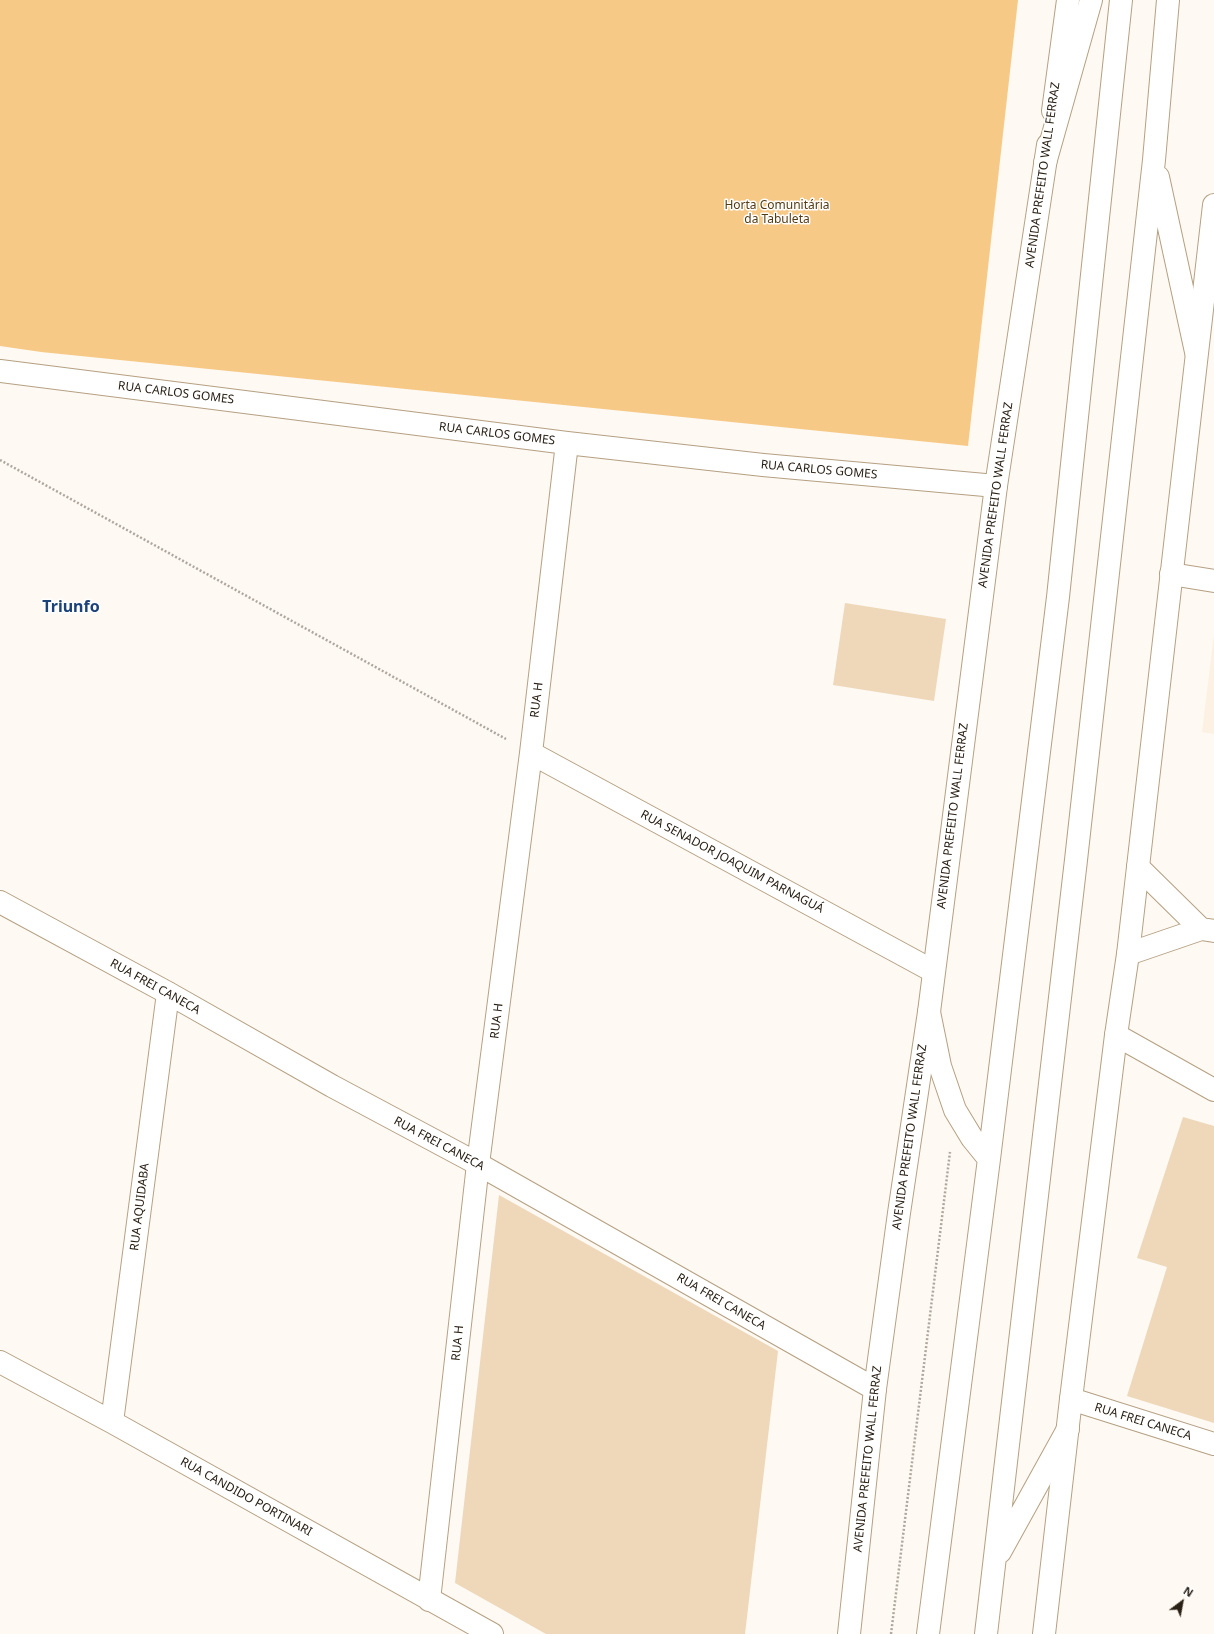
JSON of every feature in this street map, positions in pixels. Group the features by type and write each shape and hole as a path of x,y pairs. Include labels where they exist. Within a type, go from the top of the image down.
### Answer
{"main road":[{"name":"AVENIDA PREFEITO WALL FERRAZ","path":"849,1634 875,1389 929,1012 933,971 996,486 1068,0"},
{"path":"1045,163 1091,0"},
{"path":"928,1634 989,1159 1058,597 1121,0"},
{"path":"986,1634 1078,845 1154,160 1168,0"},
{"path":"1154,160 1196,352"},
{"path":"1044,1634 1071,1399 1116,1035 1128,954 1196,352 1208,308 1214,205"},
{"name":"RUA CARLOS GOMES","path":"0,371 567,443 763,465 996,486"},
{"name":"RUA H","path":"429,1600 478,1164 531,753 567,443"},
{"path":"1171,574 1214,581"},
{"name":"RUA SENADOR JOAQUIM PARNAGUÁ","path":"531,753 933,971"},
{"path":"1138,867 1207,930"},
{"name":"RUA FREI CANECA","path":"0,902 168,993 332,1086 478,1164 875,1389"},
{"path":"1128,954 1207,930"},
{"name":"RUA AQUIDABA","path":"112,1422 168,993"},
{"path":"929,1012 940,1066 955,1110 972,1138 989,1159"},
{"path":"1116,1035 1214,1090"},
{"name":"RUA CANDIDO PORTINARI","path":"0,1362 112,1422 492,1634"},
{"name":"RUA FREI CANECA","path":"1071,1399 1214,1444"},
{"path":"994,1562 1068,1429"}],"path":[{"path":"0,460 531,753"},
{"path":"890,1634 950,1150"}],"shaded area":[{"path":"1214,634 1214,734 1202,732"}],"green space":[{"name":"Horta Comunitária da Tabuleta","path":"0,0 1018,0 968,446 41,352 0,346"}],"building":[{"path":"845,603 946,619 934,701 833,685"},
{"path":"1183,1117 1214,1126 1214,1423 1127,1396 1167,1267 1137,1258"},
{"path":"499,1195 778,1351 745,1634 546,1634 455,1583"}],"district":[{"name":"Triunfo","path":"71,607"}]}
